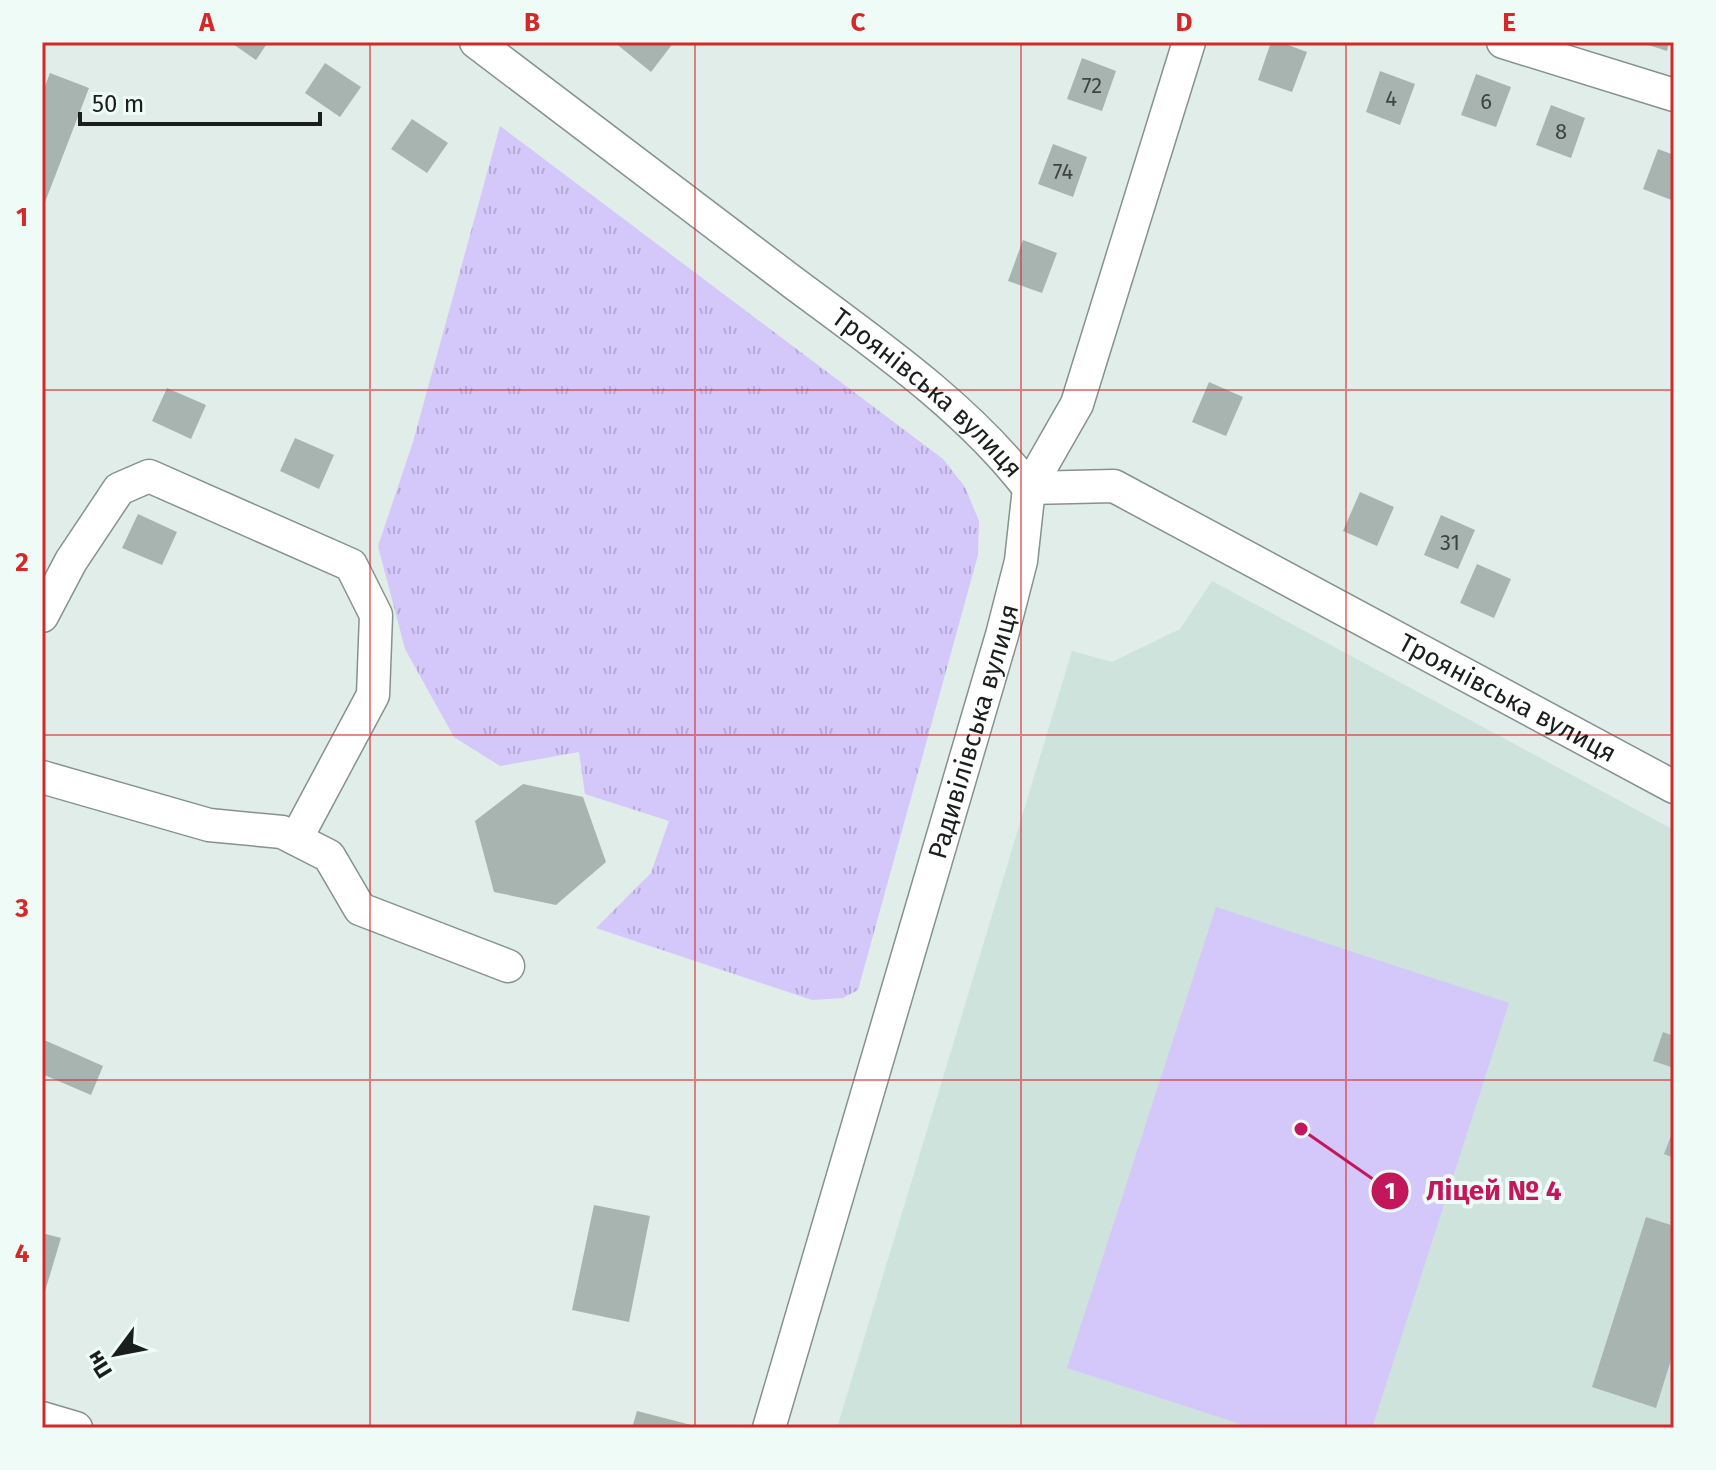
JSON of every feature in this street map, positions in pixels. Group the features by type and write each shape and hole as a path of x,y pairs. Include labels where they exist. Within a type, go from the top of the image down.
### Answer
{"street":[{"name":"Троянівська вулиця","path":"476,42 849,324 977,428 1029,488 1114,486 1674,787"},
{"name":"Радивілівська вулиця","path":"769,1428 1002,635 1021,561 1029,488 1077,404 1189,42"},
{"path":"1503,42 1674,95"},
{"path":"42,616 71,561 119,489 149,476 351,565 376,615 373,695 296,839"},
{"path":"42,777 209,825 282,832 329,856 360,909 508,966"},
{"path":"42,1418 76,1428"}],"shaded area":[{"path":"1212,581 1674,830 1674,1428 837,1428 1072,651 1112,662 1180,629"}],"green space":[{"path":"500,126 943,459 965,487 979,521 978,555 858,990 843,998 812,1000 596,928 651,873 669,821 585,794 579,752 500,766 454,737 405,649 378,546 413,442"},
{"path":"1216,907 1509,1003 1372,1428 1253,1428 1067,1368"}],"building":[{"path":"230,42 268,42 256,60"},
{"path":"614,42 674,42 651,72"},
{"path":"1271,42 1280,42 1307,52 1292,92 1258,80"},
{"path":"1639,42 1669,42 1667,51"},
{"path":"1082,58 1116,71 1102,111 1067,99"},
{"path":"325,63 361,87 340,117 305,93"},
{"path":"1380,71 1415,84 1400,125 1366,112"},
{"path":"50,73 89,88 42,210 42,94"},
{"path":"1476,74 1511,87 1496,127 1461,115"},
{"path":"1551,105 1585,118 1571,158 1536,145"},
{"path":"412,119 448,143 427,173 391,149"},
{"path":"1053,144 1087,157 1073,197 1038,184"},
{"path":"1658,149 1674,155 1674,201 1643,189"},
{"path":"1023,240 1057,253 1042,293 1008,281"},
{"path":"1209,382 1243,397 1226,436 1192,422"},
{"path":"167,388 206,405 191,439 152,421"},
{"path":"295,438 334,455 319,489 280,471"},
{"path":"1360,492 1394,507 1377,546 1343,531"},
{"path":"138,514 177,532 162,565 122,548"},
{"path":"1441,515 1475,530 1458,569 1424,555"},
{"path":"1477,564 1511,579 1494,618 1460,603"},
{"path":"523,784 583,797 606,862 556,905 494,892 475,821"},
{"path":"1663,1032 1674,1036 1674,1068 1653,1061"},
{"path":"42,1039 103,1066 91,1095 42,1074"},
{"path":"1674,1128 1674,1158 1664,1154"},
{"path":"594,1205 650,1216 629,1322 572,1310"},
{"path":"1646,1217 1674,1226 1674,1350 1656,1408 1592,1387"},
{"path":"42,1233 61,1238 43,1298 42,1298"},
{"path":"637,1411 699,1427 632,1428"}],"place":[{"name":"Ліцей № 4","path":"1301,1129"}]}
